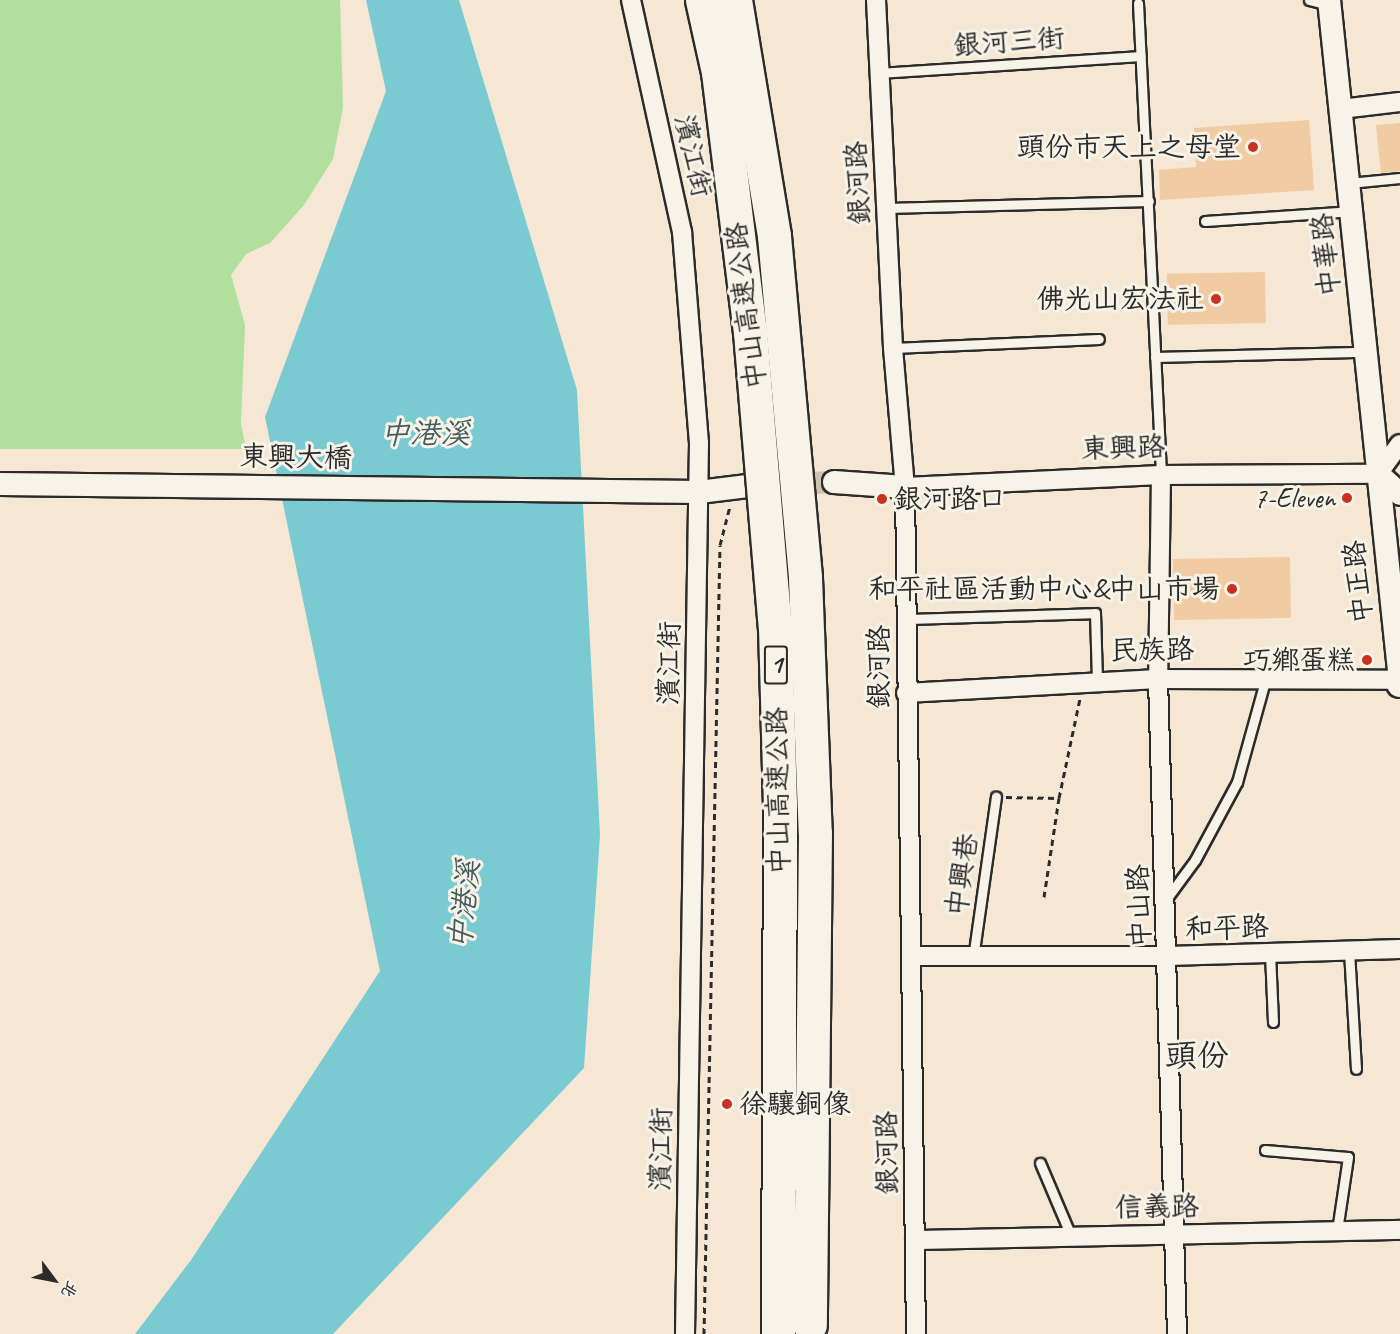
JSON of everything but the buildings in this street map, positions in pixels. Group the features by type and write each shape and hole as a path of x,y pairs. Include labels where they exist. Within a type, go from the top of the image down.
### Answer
{"highway":[{"name":"中山高速公路","path":"702,0 718,72 750,332 775,627 780,802 778,1334"},
{"name":"中山高速公路","path":"735,0 774,236 805,578 815,833 810,1325"}],"street":[{"name":"濱江街","path":"631,0 682,232 699,442 685,1334"},
{"name":"銀河路","path":"876,0 893,348 905,487 916,1334"},
{"name":"中華路","path":"1322,2 1341,109 1378,474"},
{"path":"1341,109 1400,102"},
{"path":"1400,444 1378,474 1400,494"},
{"name":"東興路","path":"834,482 905,487 1161,476 1378,474"},
{"name":"中正路","path":"1378,474 1400,681"},
{"name":"中山路","path":"1161,476 1158,679 1168,956 1177,1334"},
{"name":"東興大橋","path":"0,484 699,492 739,486"},
{"name":"民族路","path":"906,693 1158,679 1400,681"},
{"name":"和平路","path":"912,956 973,958 1168,956 1400,949"},
{"name":"信義路","path":"915,1240 1400,1230"}],"lane":[{"path":"1138,3 1161,476"},
{"name":"銀河三街","path":"879,73 1140,56"},
{"path":"1349,183 1400,178"},
{"path":"886,208 1149,201"},
{"path":"1205,221 1352,211"},
{"path":"893,348 1099,339"},
{"path":"1155,357 1366,352"},
{"path":"906,619 1095,613 1090,683"},
{"path":"1166,900 1195,860 1237,783 1265,681"},
{"name":"中興巷","path":"973,958 996,797"},
{"path":"1349,951 1356,1069"},
{"path":"1270,953 1273,1022"},
{"path":"1265,1150 1348,1157 1336,1231"},
{"path":"1040,1163 1071,1236"}],"path":[{"path":"704,1334 720,545 730,508 739,486"},
{"path":"1044,897 1059,798 1090,683"},
{"path":"996,797 1059,798"}],"green space":[{"path":"0,0 340,0 343,108 333,159 304,205 270,243 246,254 231,275 245,325 241,424 246,449 0,449"}],"water":[{"name":"中港溪","path":"366,0 459,0 577,390 600,835 584,1068 333,1334 135,1334 191,1260 380,971 265,417 386,91"}],"tunnel":[{"path":"748,486 834,482"}],"place":[{"name":"頭份市天上之母堂","path":"1253,147"},
{"name":"佛光山宏法社","path":"1216,299"},
{"name":"7-Eleven","path":"1347,498"},
{"name":"銀河路口","path":"882,499"},
{"name":"和平社區活動中心&中山市場","path":"1232,589"},
{"name":"巧鄉蛋糕","path":"1367,660"},
{"name":"徐驤銅像","path":"727,1104"}],"district":[{"name":"頭份","path":"1197,1056"}]}
